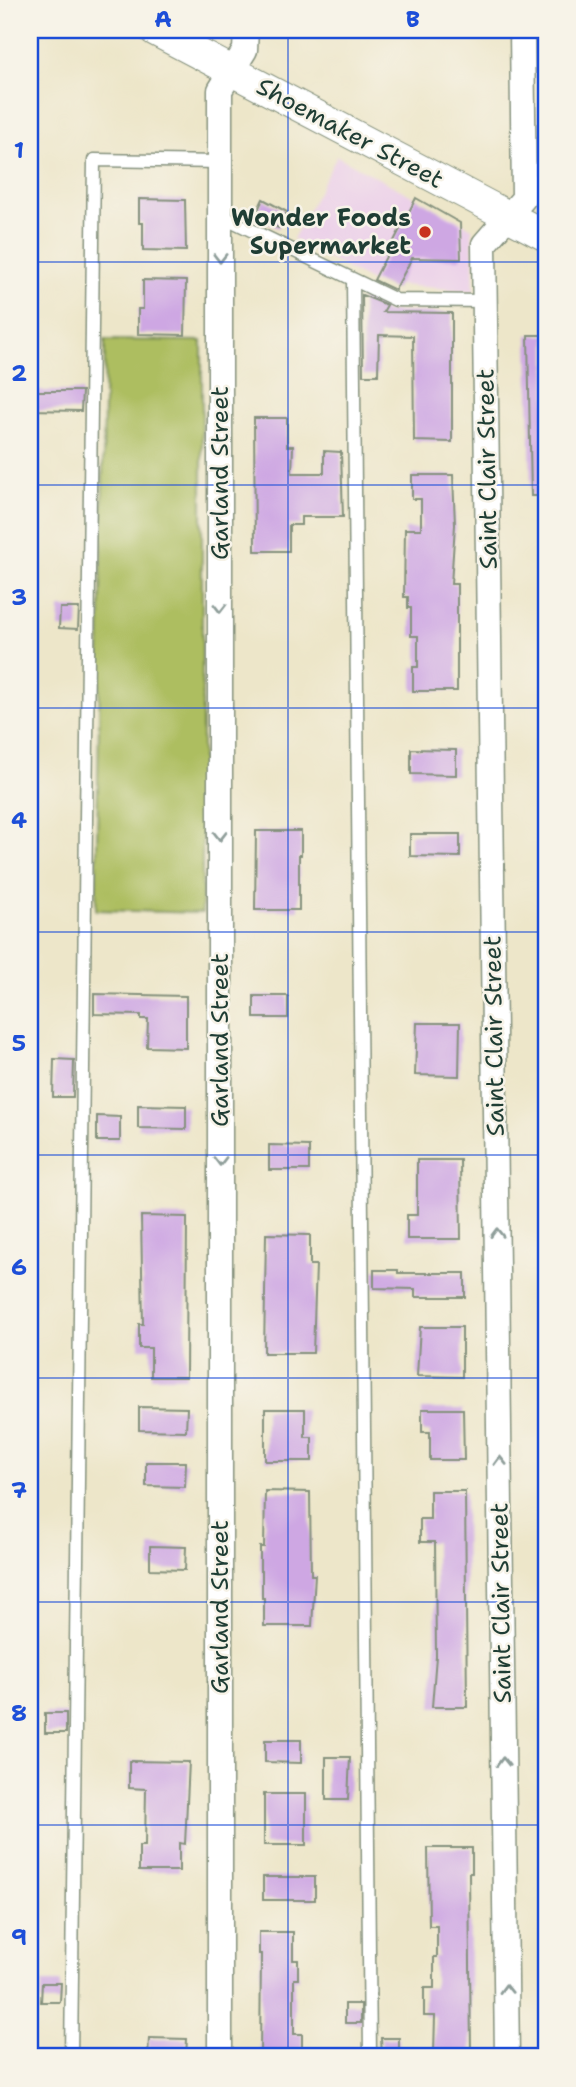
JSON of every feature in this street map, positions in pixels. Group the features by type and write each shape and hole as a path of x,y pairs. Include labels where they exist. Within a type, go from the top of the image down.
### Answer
{"street":[{"name":"Shoemaker Street","path":"154,30 546,236"},
{"name":"Garland Street","path":"220,2057 220,90 245,50 246,30"},
{"name":"Saint Clair Street","path":"507,2057 484,244 524,198 522,30"}],"lane":[{"path":"71,2057 94,160 220,162"},
{"path":"220,215 396,300 485,301"},
{"path":"353,280 370,2057"}],"shaded area":[{"path":"337,156 472,228 474,291 373,283 293,239"}],"green space":[{"path":"105,340 202,341 202,913 96,910"}],"building":[{"path":"416,198 460,223 461,259 412,258 395,290 374,280"},
{"path":"139,199 185,200 186,251 143,250 143,223 139,223"},
{"path":"263,199 287,212 278,228 255,216"},
{"path":"143,280 186,281 185,335 138,334 138,309 143,309"},
{"path":"362,295 387,305 383,312 452,313 452,442 414,441 413,336 379,335 378,375 363,375"},
{"path":"528,335 546,335 546,496 531,496"},
{"path":"30,391 82,391 81,411 30,410"},
{"path":"254,418 287,418 287,446 293,446 292,473 324,473 324,451 341,452 343,517 301,517 301,525 289,525 289,551 255,551"},
{"path":"412,475 453,475 455,525 451,584 457,584 457,691 413,691 413,667 418,667 418,636 411,636 411,608 408,608 408,597 404,597 405,529 421,529 421,499 412,499"},
{"path":"60,608 79,608 78,629 59,628"},
{"path":"411,749 456,750 456,775 411,774"},
{"path":"256,831 301,831 299,910 255,910"},
{"path":"410,834 460,834 460,857 410,856"},
{"path":"94,994 186,996 186,1048 147,1047 148,1019 141,1019 141,1015 94,1014"},
{"path":"254,996 288,996 288,1018 254,1018"},
{"path":"417,1023 460,1023 459,1076 415,1075"},
{"path":"54,1059 74,1060 73,1097 53,1097"},
{"path":"138,1105 186,1106 186,1129 138,1128"},
{"path":"97,1116 120,1117 120,1141 97,1141"},
{"path":"269,1145 309,1146 309,1170 269,1170"},
{"path":"417,1160 460,1160 461,1239 407,1239 407,1215 417,1215"},
{"path":"141,1216 187,1217 186,1377 151,1377 151,1348 139,1348 139,1324 143,1324"},
{"path":"266,1234 310,1235 310,1265 316,1265 313,1353 264,1353"},
{"path":"374,1270 398,1270 398,1273 465,1273 465,1297 415,1297 415,1289 374,1288"},
{"path":"420,1327 462,1327 462,1377 417,1376"},
{"path":"139,1407 187,1408 186,1431 139,1430"},
{"path":"265,1409 305,1409 305,1437 312,1437 312,1461 265,1461"},
{"path":"422,1409 463,1409 464,1460 430,1460 430,1432 422,1432"},
{"path":"146,1462 186,1462 185,1487 146,1486"},
{"path":"265,1491 310,1492 311,1575 315,1575 312,1626 264,1626 260,1547 264,1547"},
{"path":"430,1491 465,1491 467,1707 432,1707 436,1656 435,1542 420,1542 420,1519 430,1519"},
{"path":"150,1546 186,1547 185,1570 150,1569"},
{"path":"45,1713 66,1713 66,1733 45,1733"},
{"path":"265,1740 301,1740 301,1763 265,1762"},
{"path":"326,1757 350,1757 348,1800 326,1800"},
{"path":"129,1761 189,1762 185,1844 179,1843 179,1871 139,1871 139,1846 145,1846 146,1789 129,1788"},
{"path":"264,1794 306,1794 306,1845 264,1845"},
{"path":"428,1848 472,1848 472,1873 469,1873 471,2053 434,2053 435,2016 424,2016 424,1988 434,1988 434,1957 437,1957 437,1926 429,1926"},
{"path":"263,1877 315,1877 315,1900 263,1900"},
{"path":"259,1932 293,1932 293,1960 298,1960 298,1979 294,1979 294,2034 302,2034 302,2057 260,2057"},
{"path":"42,1983 61,1983 60,2002 41,2002"},
{"path":"345,2004 361,2004 361,2023 345,2023"},
{"path":"149,2038 187,2039 186,2057 148,2057"},
{"path":"381,2038 399,2038 399,2055 382,2055"}],"place":[{"name":"Wonder Foods Supermarket","path":"425,232"}]}
